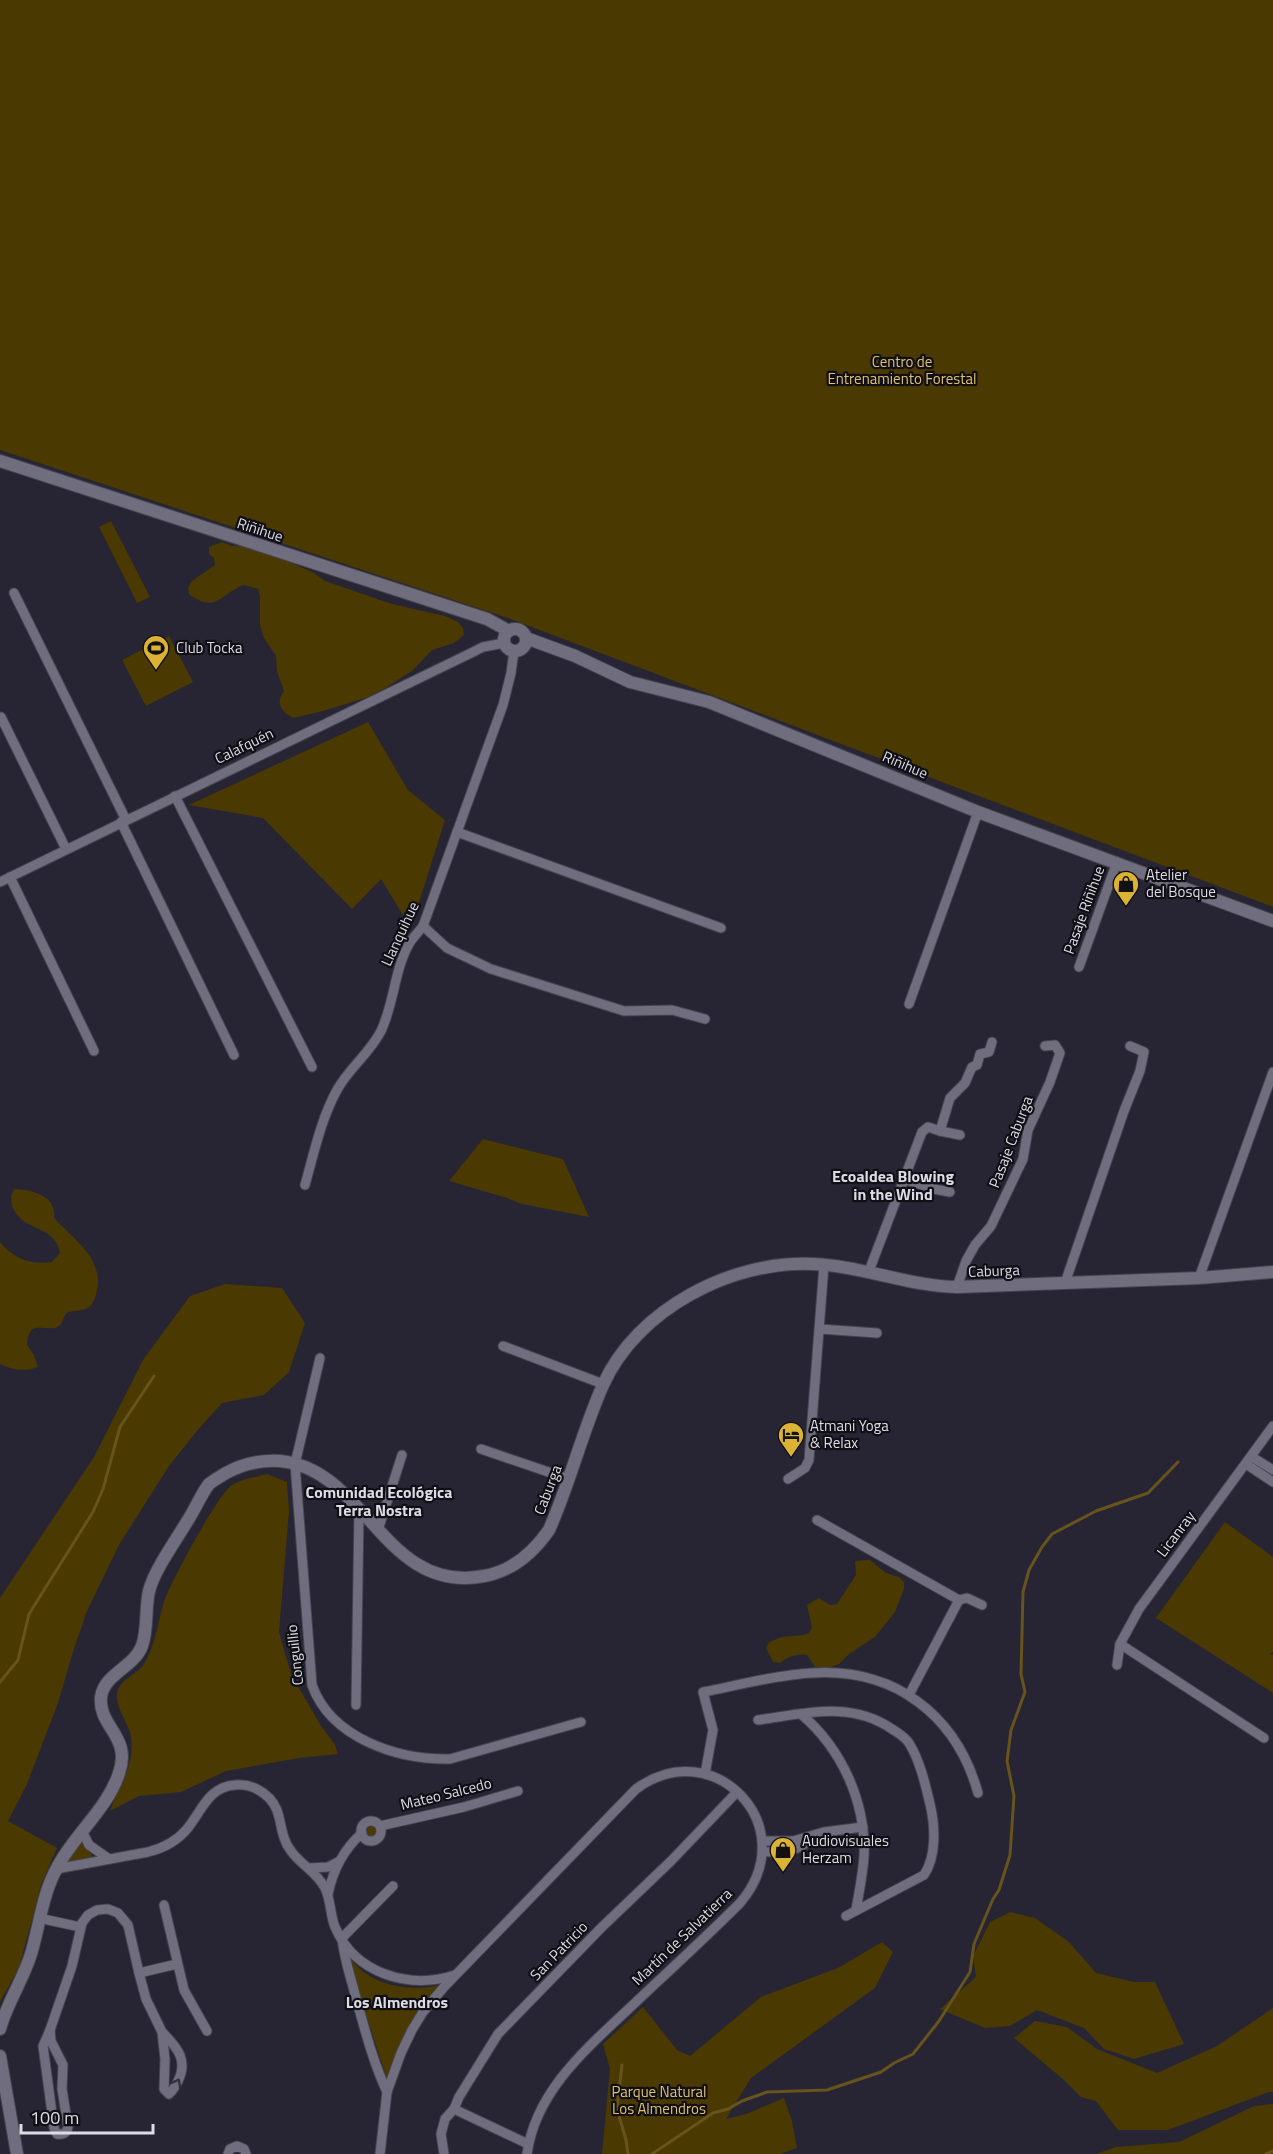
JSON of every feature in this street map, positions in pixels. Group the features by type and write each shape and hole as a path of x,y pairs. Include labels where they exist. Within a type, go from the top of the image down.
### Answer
{"street":[{"name":"Riñihue","path":"0,461 487,619 509,631 519,630 526,638 575,656 630,681 720,706 978,812 1273,921"},
{"path":"14,593 234,1055"},
{"path":"509,631 504,636 504,643 508,649 514,651 524,648 526,638"},
{"name":"Calafquén","path":"0,882 477,650 504,643"},
{"name":"Llanquihue","path":"305,1185 325,1118 337,1090 355,1064 374,1044 382,1029 402,961 410,943 423,926 503,705 512,673 514,651"},
{"path":"1,717 66,849"},
{"path":"175,796 312,1067"},
{"path":"909,1004 978,812"},
{"path":"457,832 721,928"},
{"name":"Pasaje Riñihue","path":"1079,967 1117,862"},
{"path":"10,877 94,1051"},
{"path":"423,926 447,948 491,969 624,1011 672,1010 705,1019"},
{"path":"940,1131 950,1098 965,1083 972,1067 977,1065 980,1054 989,1052 992,1042"},
{"name":"Pasaje Caburga","path":"957,1287 966,1261 975,1245 991,1226 1023,1159 1028,1130 1050,1082 1060,1053 1055,1045 1045,1046"},
{"path":"1065,1283 1140,1071 1144,1052 1130,1046"},
{"path":"1200,1278 1273,1072"},
{"path":"869,1271 922,1132 928,1127 960,1135"},
{"path":"903,1179 950,1192"},
{"name":"Caburga","path":"82,1831 108,1796 119,1773 121,1744 107,1721 102,1705 102,1694 109,1681 134,1659 140,1650 144,1640 148,1599 153,1581 209,1485 225,1473 244,1465 273,1461 295,1464 313,1470 329,1480 411,1562 430,1572 463,1578 486,1576 517,1563 535,1548 549,1530 603,1384 620,1358 640,1334 664,1312 692,1293 722,1279 754,1269 790,1264 824,1265 869,1271 929,1285 957,1287 1200,1278 1273,1272"},
{"path":"789,1479 806,1468 809,1460 824,1265"},
{"path":"820,1329 877,1333"},
{"path":"504,1346 603,1384"},
{"name":"Conguillio","path":"320,1358 295,1464 312,1685 323,1708 349,1731 380,1747 406,1755 435,1759 450,1759 581,1722"},
{"name":"Licanray","path":"1117,1665 1120,1644 1139,1608 1273,1426"},
{"path":"481,1449 569,1479"},
{"path":"378,1530 402,1455"},
{"path":"1249,1461 1273,1470"},
{"path":"1249,1461 1273,1482"},
{"path":"356,1705 358,1510"},
{"path":"817,1520 959,1600 968,1598 982,1605"},
{"path":"909,1695 959,1600"},
{"path":"1120,1644 1264,1738"},
{"path":"705,1774 713,1730 703,1692 823,1672 865,1676 888,1684 909,1695 930,1711 948,1731 970,1768 978,1793"},
{"path":"758,1720 823,1710 856,1713 877,1720 896,1731 908,1741 913,1751 921,1770 931,1809 933,1833 930,1866 924,1875 846,1916"},
{"path":"801,1714 807,1726 836,1764 851,1797 860,1827 852,1899 856,1910"},
{"name":"Martín de Salvatierra","path":"387,2092 412,2030 432,2001 636,1789 651,1779 669,1773 705,1774 722,1781 737,1792 754,1814 763,1852 756,1881 740,1903 566,2071 546,2102 528,2149"},
{"path":"56,1869 148,1852 170,1844 187,1829 209,1796 226,1786 241,1785 255,1788 272,1801 278,1811 286,1845 323,1884 328,1894 336,1928 356,1957 365,1964 395,1978 427,1981 457,1974"},
{"name":"Mateo Salcedo","path":"380,1826 518,1791"},
{"name":"San Patricio","path":"444,2154 442,2126 445,2119 454,2109 498,2034 737,1792"},
{"name":"Mateo Salcedo","path":"328,1894 338,1862 362,1833 363,1825 368,1821 374,1821 380,1826 381,1833 376,1840 366,1839 362,1833"},
{"path":"762,1841 793,1841 840,1829 860,1827"},
{"path":"0,2029 31,1953 44,1899 56,1869 70,1844 82,1831 89,1845 109,1860"},
{"path":"763,1852 790,1851 809,1842 815,1835"},
{"path":"309,1868 328,1867 338,1862"},
{"path":"342,1938 393,1886"},
{"path":"164,1905 177,1964 189,2001 207,2031"},
{"path":"50,2030 51,2041 60,2057 64,2073 62,2089 68,2127 63,2134 57,2134 54,2128 43,2046 72,1966 80,1928 88,1915 97,1910 108,1909 122,1916 128,1924 138,1973 147,1999 162,2032 173,2044 184,2065 182,2075 169,2094 164,2089 165,2059 162,2032"},
{"path":"39,1918 80,1928"},
{"path":"342,1938 344,1956 360,2012 387,2092 380,2154"},
{"path":"138,1973 177,1964"},
{"path":"0,2056 17,2154"},
{"path":"454,2109 528,2149"},
{"path":"228,2154 230,2149 237,2146 244,2149 246,2154"}],"green space":[{"name":"Centro de Entrenamiento Forestal","path":"0,0 1273,0 1273,907 508,618 0,450"},
{"path":"111,521 150,597 137,603 99,527"},
{"path":"222,542 232,546 246,546 281,558 314,573 325,581 392,604 445,616 458,622 463,628 464,635 454,643 432,650 413,670 384,689 365,698 293,718 285,713 280,703 284,691 277,671 276,656 264,638 260,626 258,589 244,585 218,600 206,603 189,594 188,587 192,581 215,565 214,558 209,554 209,547"},
{"path":"169,636 193,682 146,706 122,660"},
{"path":"368,722 408,790 445,820 411,928 381,879 352,909 263,818 189,805"},
{"path":"483,1139 563,1159 589,1217 522,1204 449,1181"},
{"path":"15,1189 36,1193 48,1199 54,1210 54,1218 85,1250 96,1269 98,1279 96,1295 89,1307 66,1313 61,1324 56,1328 36,1328 30,1332 27,1345 38,1367 23,1370 0,1364 0,1242 17,1257 37,1263 52,1262 60,1253 58,1245 49,1235 26,1223 15,1212 11,1196"},
{"path":"225,1284 282,1288 305,1323 289,1372 264,1395 222,1403 169,1466 119,1545 87,1611 58,1703 27,1784 8,1821 57,1848 41,1885 19,1968 0,2002 0,1598 94,1457 143,1360 190,1296"},
{"path":"267,1474 287,1482 289,1511 279,1632 291,1674 321,1726 334,1743 338,1754 299,1758 226,1771 181,1792 139,1796 110,1811 128,1766 132,1748 130,1732 118,1705 118,1689 144,1664 152,1648 169,1589 196,1538 225,1492 236,1483"},
{"path":"1225,1522 1273,1557 1273,1652 1270,1654 1273,1655 1273,1693 1156,1618"},
{"path":"870,1560 886,1573 899,1577 904,1582 904,1589 895,1612 875,1637 849,1654 839,1664 831,1667 815,1667 807,1655 792,1656 780,1663 773,1662 766,1648 769,1642 782,1637 809,1633 812,1627 807,1605 819,1598 830,1605 837,1604 856,1575 855,1561"},
{"path":"368,1823 374,1823 379,1831 377,1837 368,1839 363,1834 363,1828"},
{"path":"80,1842 83,1842 93,1857 69,1862 68,1860"},
{"path":"1010,1912 1035,1918 1069,1942 1096,1973 1134,1982 1155,1982 1184,2044 1134,2059 1104,2049 1084,2028 1037,2010 1010,2026 985,2028 940,2009 976,1977 973,1956 990,1922"},
{"name":"Parque Natural Los Almendros","path":"882,1942 893,1952 875,1988 751,2078 726,2119 746,2114 784,2098 792,2121 797,2148 780,2154 602,2154 610,2069 603,2044 643,2007 677,2050 690,2056 761,1997 838,1968"},
{"path":"345,1950 364,1972 373,1978 395,1986 418,1988 440,1985 388,2082"},
{"path":"1273,2008 1273,2092 1168,2130 1118,2130 1096,2101 1081,2097 1014,2038 1035,2021 1067,2027 1097,2049 1157,2073 1217,2046"},
{"path":"1273,2104 1273,2154 1096,2154 1116,2147 1179,2142 1254,2106"}],"waterway":[{"path":"0,1682 18,1660 29,1614 93,1512 103,1489 120,1427 154,1376"},
{"path":"652,2154 713,2113 767,2092 827,2090 881,2072 913,2054 939,2021 970,1972 974,1944 999,1890 1010,1855 1014,1796 1007,1761 1011,1730 1025,1692 1021,1674 1023,1592 1029,1570 1052,1534 1096,1511 1148,1493 1178,1462"},
{"path":"622,2065 617,2109 628,2154"},
{"path":"1266,2154 1273,2151"}],"place":[{"name":"Club Tocka","path":"156,671"},
{"name":"Atelier del Bosque","path":"1126,907"},
{"name":"Atmani Yoga & Relax","path":"791,1458"},
{"name":"Audiovisuales Herzam","path":"783,1873"}],"district":[{"name":"Ecoaldea Blowing in the Wind","path":"893,1185"},
{"name":"Comunidad Ecológica Terra Nostra","path":"379,1501"},
{"name":"Los Almendros","path":"397,2002"}]}
